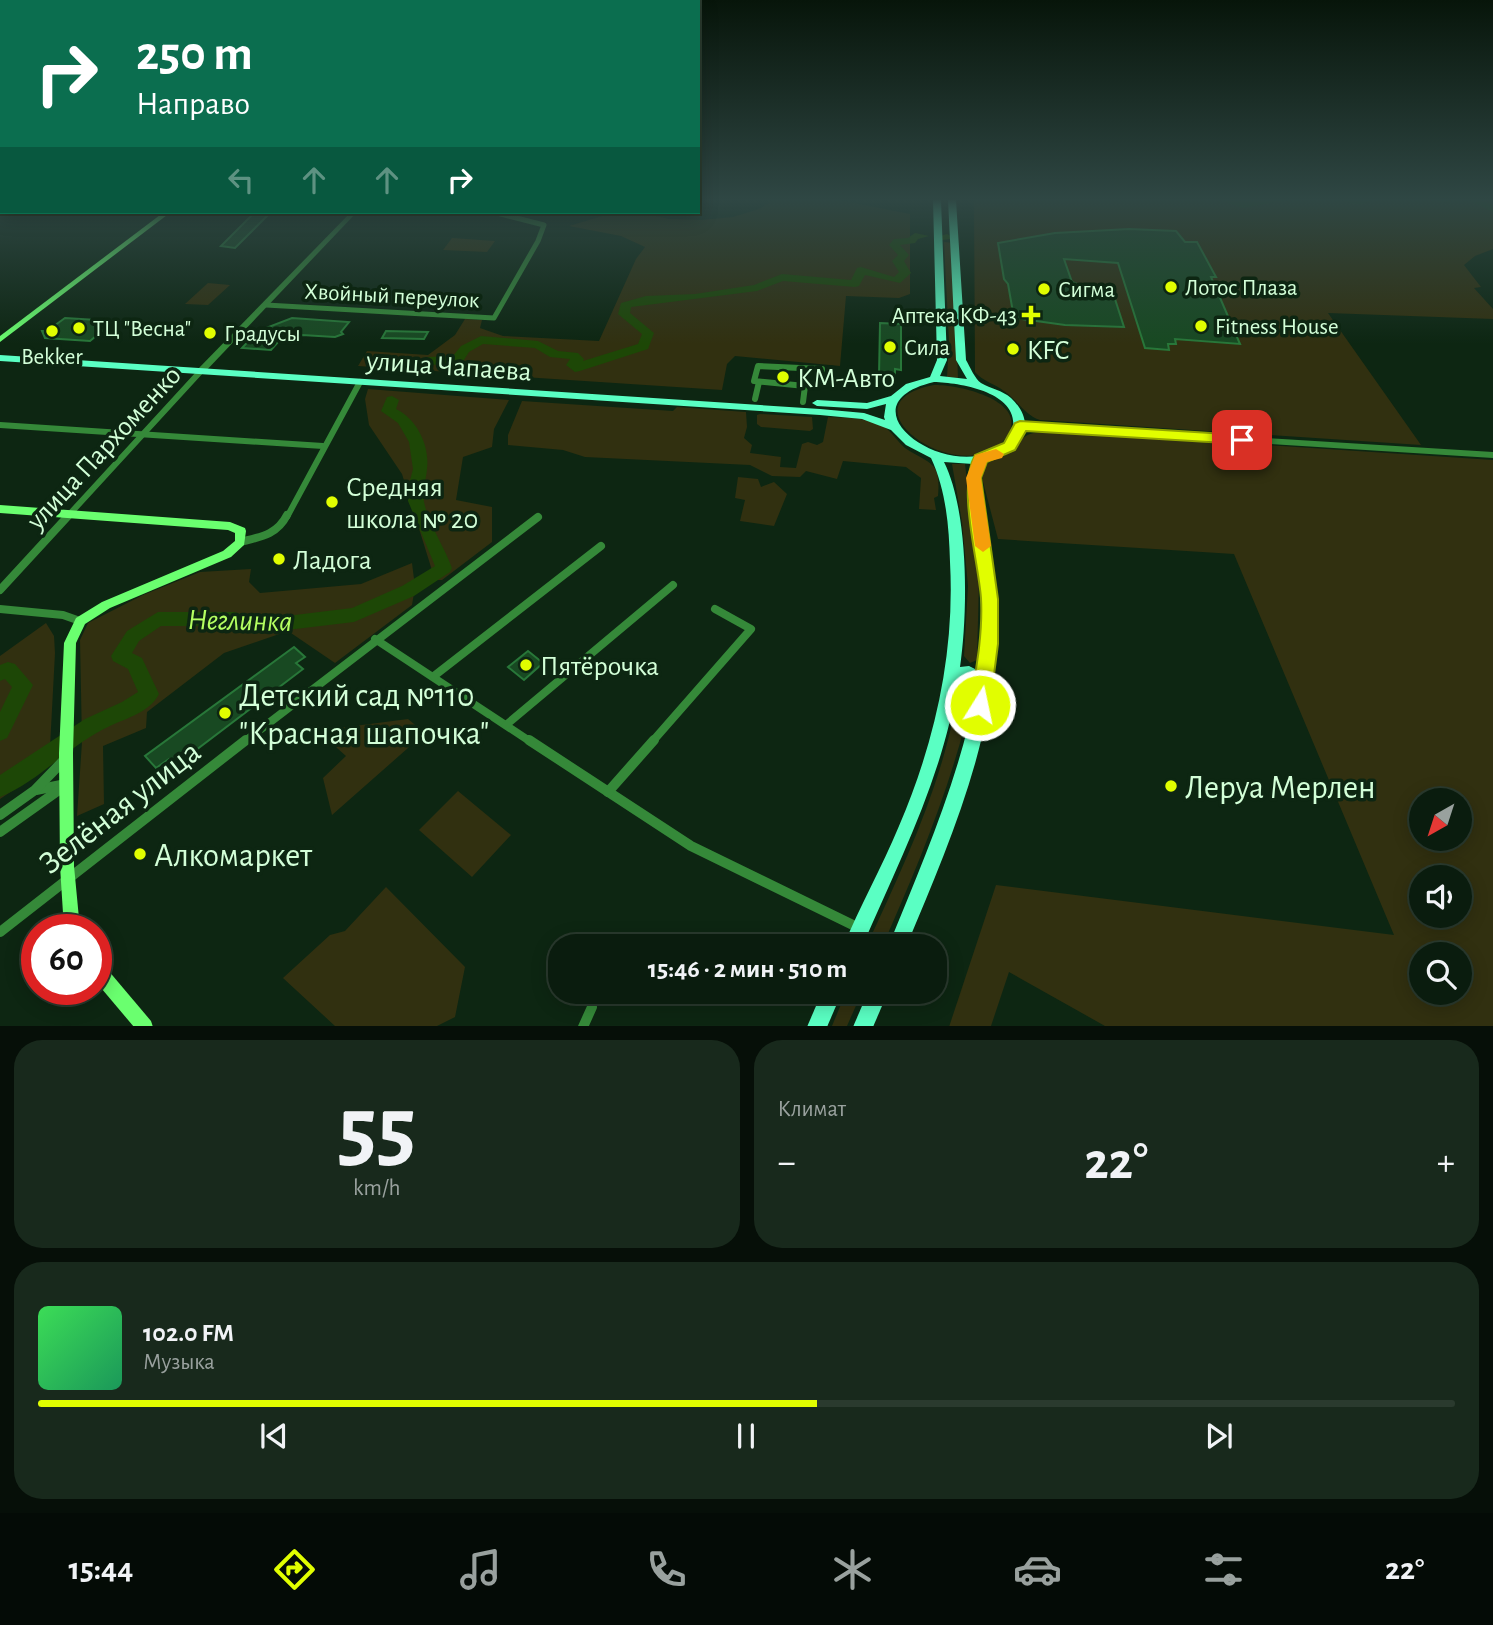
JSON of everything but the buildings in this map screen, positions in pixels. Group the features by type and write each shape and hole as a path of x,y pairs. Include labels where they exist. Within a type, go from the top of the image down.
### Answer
{"main road":[{"path":"0,338 121,248"},
{"path":"934,379 942,360 938,248"},
{"path":"955,248 961,360 975,384"},
{"name":"улица Чапаева","path":"0,350 360,382 833,413 864,416 893,427"},
{"name":"улица Чапаева","path":"0,358 859,406 884,403 893,399"},
{"path":"934,379 975,384 1001,397 1011,406 1020,426 1019,433 1010,447 980,459 958,460 936,456 910,443 893,427 889,417 893,399 908,386 934,379"},
{"path":"858,934 907,828 921,791 938,739 952,674 958,583 955,536 947,476 936,456"},
{"path":"902,934 953,807 985,683 990,599 974,478 980,459"},
{"path":"0,509 230,526 242,531 240,542 227,554 106,604 80,621 70,642 66,784 67,880 70,914"},
{"path":"954,657 971,666 987,662"},
{"path":"952,674 970,672 985,683"},
{"path":"112,988 144,1026"},
{"path":"817,1026 827,1004"},
{"path":"863,1026 873,1004"}],"street":[{"name":"улица Пархоменко","path":"0,590 141,434 320,248"},
{"name":"Хвойный переулок","path":"266,305 488,318 498,315 535,248"},
{"path":"766,364 822,369 820,383 805,386 760,382 754,381 758,366 766,364"},
{"path":"240,542 269,536 282,525 360,382"},
{"path":"755,399 760,382"},
{"path":"803,402 805,386"},
{"path":"0,425 323,446"},
{"path":"1020,426 1493,455"},
{"name":"Зелёная улица","path":"0,932 375,639 538,517"},
{"path":"434,676 601,546"},
{"path":"506,725 673,585"},
{"path":"608,792 751,629 715,608"},
{"path":"0,609 63,615 80,621"},
{"path":"375,639 691,846 860,929"},
{"path":"0,815 35,790 66,756"},
{"path":"35,790 66,784"},
{"path":"0,832 66,784"},
{"path":"583,1026 592,1007"}],"shaded area":[{"path":"445,248 490,248 487,252 443,250"},
{"path":"644,248 910,248 910,294 899,298 846,296 840,366 735,356 727,364 722,390 358,366 367,351 428,355 455,335 465,319 482,320 480,328 503,336 599,341 636,259"},
{"path":"944,248 953,248 958,378 947,377 949,342"},
{"path":"974,248 1493,248 1475,256 1464,265 1481,287 1474,288 1493,309 1493,319 1328,313 1421,445 1040,420 975,372"},
{"path":"208,283 230,285 208,305 185,304"},
{"path":"934,385 974,392 1001,405 1009,414 1011,426 1005,439 986,453 963,456 938,450 917,439 902,424 898,409 907,395"},
{"path":"368,389 509,400 494,429 492,447 463,457 456,500 492,507 492,542 442,580 435,580 402,474 369,425 365,399"},
{"path":"522,401 673,411 677,407 746,412 747,427 744,438 752,445 750,453 781,457 780,467 796,468 802,444 808,442 817,445 823,442 828,417 874,422 886,428 905,448 928,461 936,470 939,485 938,496 934,498 936,510 919,509 921,478 906,467 843,461 837,479 806,471 800,477 772,476 750,465 585,457 563,450 508,445 508,435"},
{"path":"757,415 812,417 813,429 810,431 761,427 757,424"},
{"path":"1052,431 1493,460 1493,1026 1105,1026 1009,972 991,1026 949,1026 996,885 1394,935 1234,554 998,539 982,478 985,466 1013,450 1027,436"},
{"path":"952,464 965,464 979,581 977,660 970,663 964,656 968,586 962,522"},
{"path":"738,477 758,479 761,487 774,482 787,494 774,526 740,521 745,500 735,498"},
{"path":"412,563 415,587 412,605 335,663 288,631 224,653 147,712 146,728 103,746 104,804 77,816 82,742 80,640 88,623 143,595 200,572 251,569 249,582 260,593 361,584"},
{"path":"46,623 54,636 55,653 49,766 0,799 0,656"},
{"path":"964,675 975,682 958,751 936,817 888,934 872,934 936,782 960,678"},
{"path":"408,719 425,733 332,815 323,778 346,756 328,740 339,728"},
{"path":"458,791 511,835 472,877 419,830"},
{"path":"386,887 465,967 455,1017 437,1026 335,1026 283,978 330,935 345,931"},
{"path":"841,1004 857,1004 847,1026 832,1026"}],"waterway":[{"name":"Неглинка","path":"413,367 429,361 457,360 465,349 481,340 538,345 554,354 578,359 572,365 575,368 644,346 648,333 624,314 625,305 646,300 695,297 757,288 782,277 855,284 861,270 896,281 905,273 903,266 897,261 904,255 897,248"},
{"name":"Неглинка","path":"0,787 80,732 129,708 149,694 135,664 120,656 133,636 158,619 234,619 262,626 354,615 408,591 444,568 416,501 415,488 420,469 417,442 403,420 388,411 392,400"},
{"name":"Неглинка","path":"0,673 8,670 23,685 0,732"}],"slow traffic":[{"path":"983,546 974,478 980,459 996,454"}],"place":[{"name":"Лотос Плаза","path":"1171,287"},
{"name":"Сигма","path":"1044,289"},
{"name":"Аптека КФ-43","path":"1031,315"},
{"name":"Fitness House","path":"1201,326"},
{"name":"ТЦ \"Весна\"","path":"79,328"},
{"name":"Bekker","path":"52,331"},
{"name":"Градусы","path":"210,333"},
{"name":"Сила","path":"890,347"},
{"name":"KFC","path":"1013,349"},
{"name":"КМ-Авто","path":"783,377"},
{"name":"Средняя школа № 20","path":"332,502"},
{"name":"Ладога","path":"279,559"},
{"name":"Пятёрочка","path":"526,665"},
{"name":"Детский сад №110 \"Красная шапочка\"","path":"225,713"},
{"name":"Леруа Мерлен","path":"1171,786"},
{"name":"Алкомаркет","path":"140,854"}],"route":[{"path":"980,705 989,644 990,599 974,478 980,459 1010,447 1019,433 1020,426 1242,440"}]}
